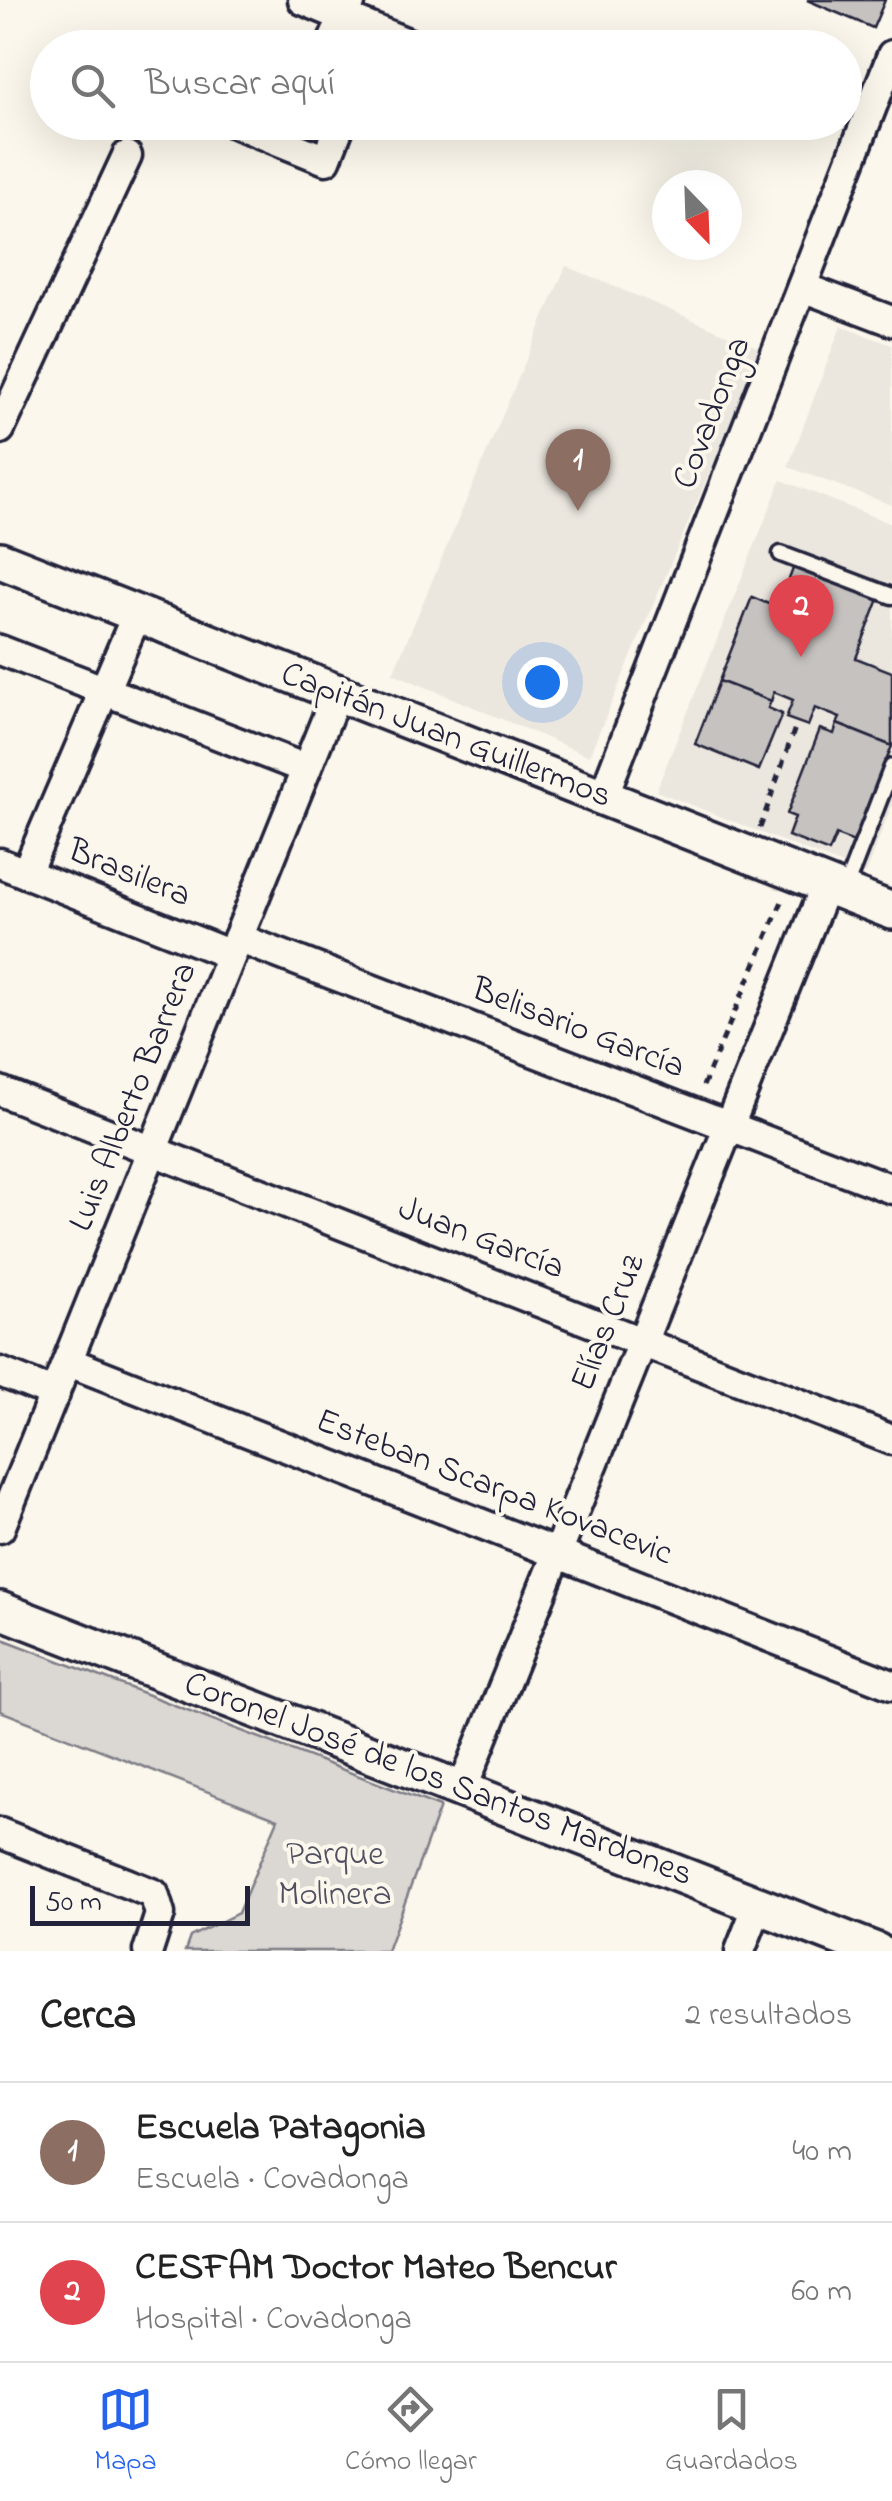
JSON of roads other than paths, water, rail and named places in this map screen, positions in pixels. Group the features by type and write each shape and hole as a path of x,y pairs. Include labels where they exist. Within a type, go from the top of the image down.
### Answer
{"street":[{"path":"303,0 347,8 367,30"},
{"name":"Covadonga","path":"862,133 892,55"},
{"path":"300,140 326,160 334,140"},
{"name":"Covadonga","path":"603,797 859,140"},
{"path":"0,429 128,156"},
{"path":"802,288 892,322"},
{"name":"Capitán Juan Guillermos","path":"0,560 892,911"},
{"path":"13,868 104,691 137,614"},
{"path":"0,650 306,770"},
{"name":"Luis Alberto Barrera","path":"0,1528 337,693"},
{"name":"Brasilera","path":"13,868 234,946"},
{"name":"Elías Cruz","path":"462,1790 729,1126 821,883"},
{"name":"Belisario García","path":"234,946 892,1189"},
{"name":"Juan García","path":"0,1090 892,1440"},
{"name":"Esteban Scarpa Kovacevic","path":"69,1362 892,1685"},
{"path":"0,1372 56,1394"},
{"name":"Coronel José de los Santos Mardones","path":"0,1610 876,1951"},
{"path":"0,1832 154,1894 160,1914 148,1951"},
{"path":"740,1951 758,1905"}],"lane":[{"path":"781,554 892,596"},
{"path":"821,883 892,767"}],"place":[{"name":"Escuela Patagonia","path":"578,511"},
{"name":"CESFAM Doctor Mateo Bencur","path":"801,657"}],"park label":[{"name":"Parque Molinera","path":"335,1875"}]}
